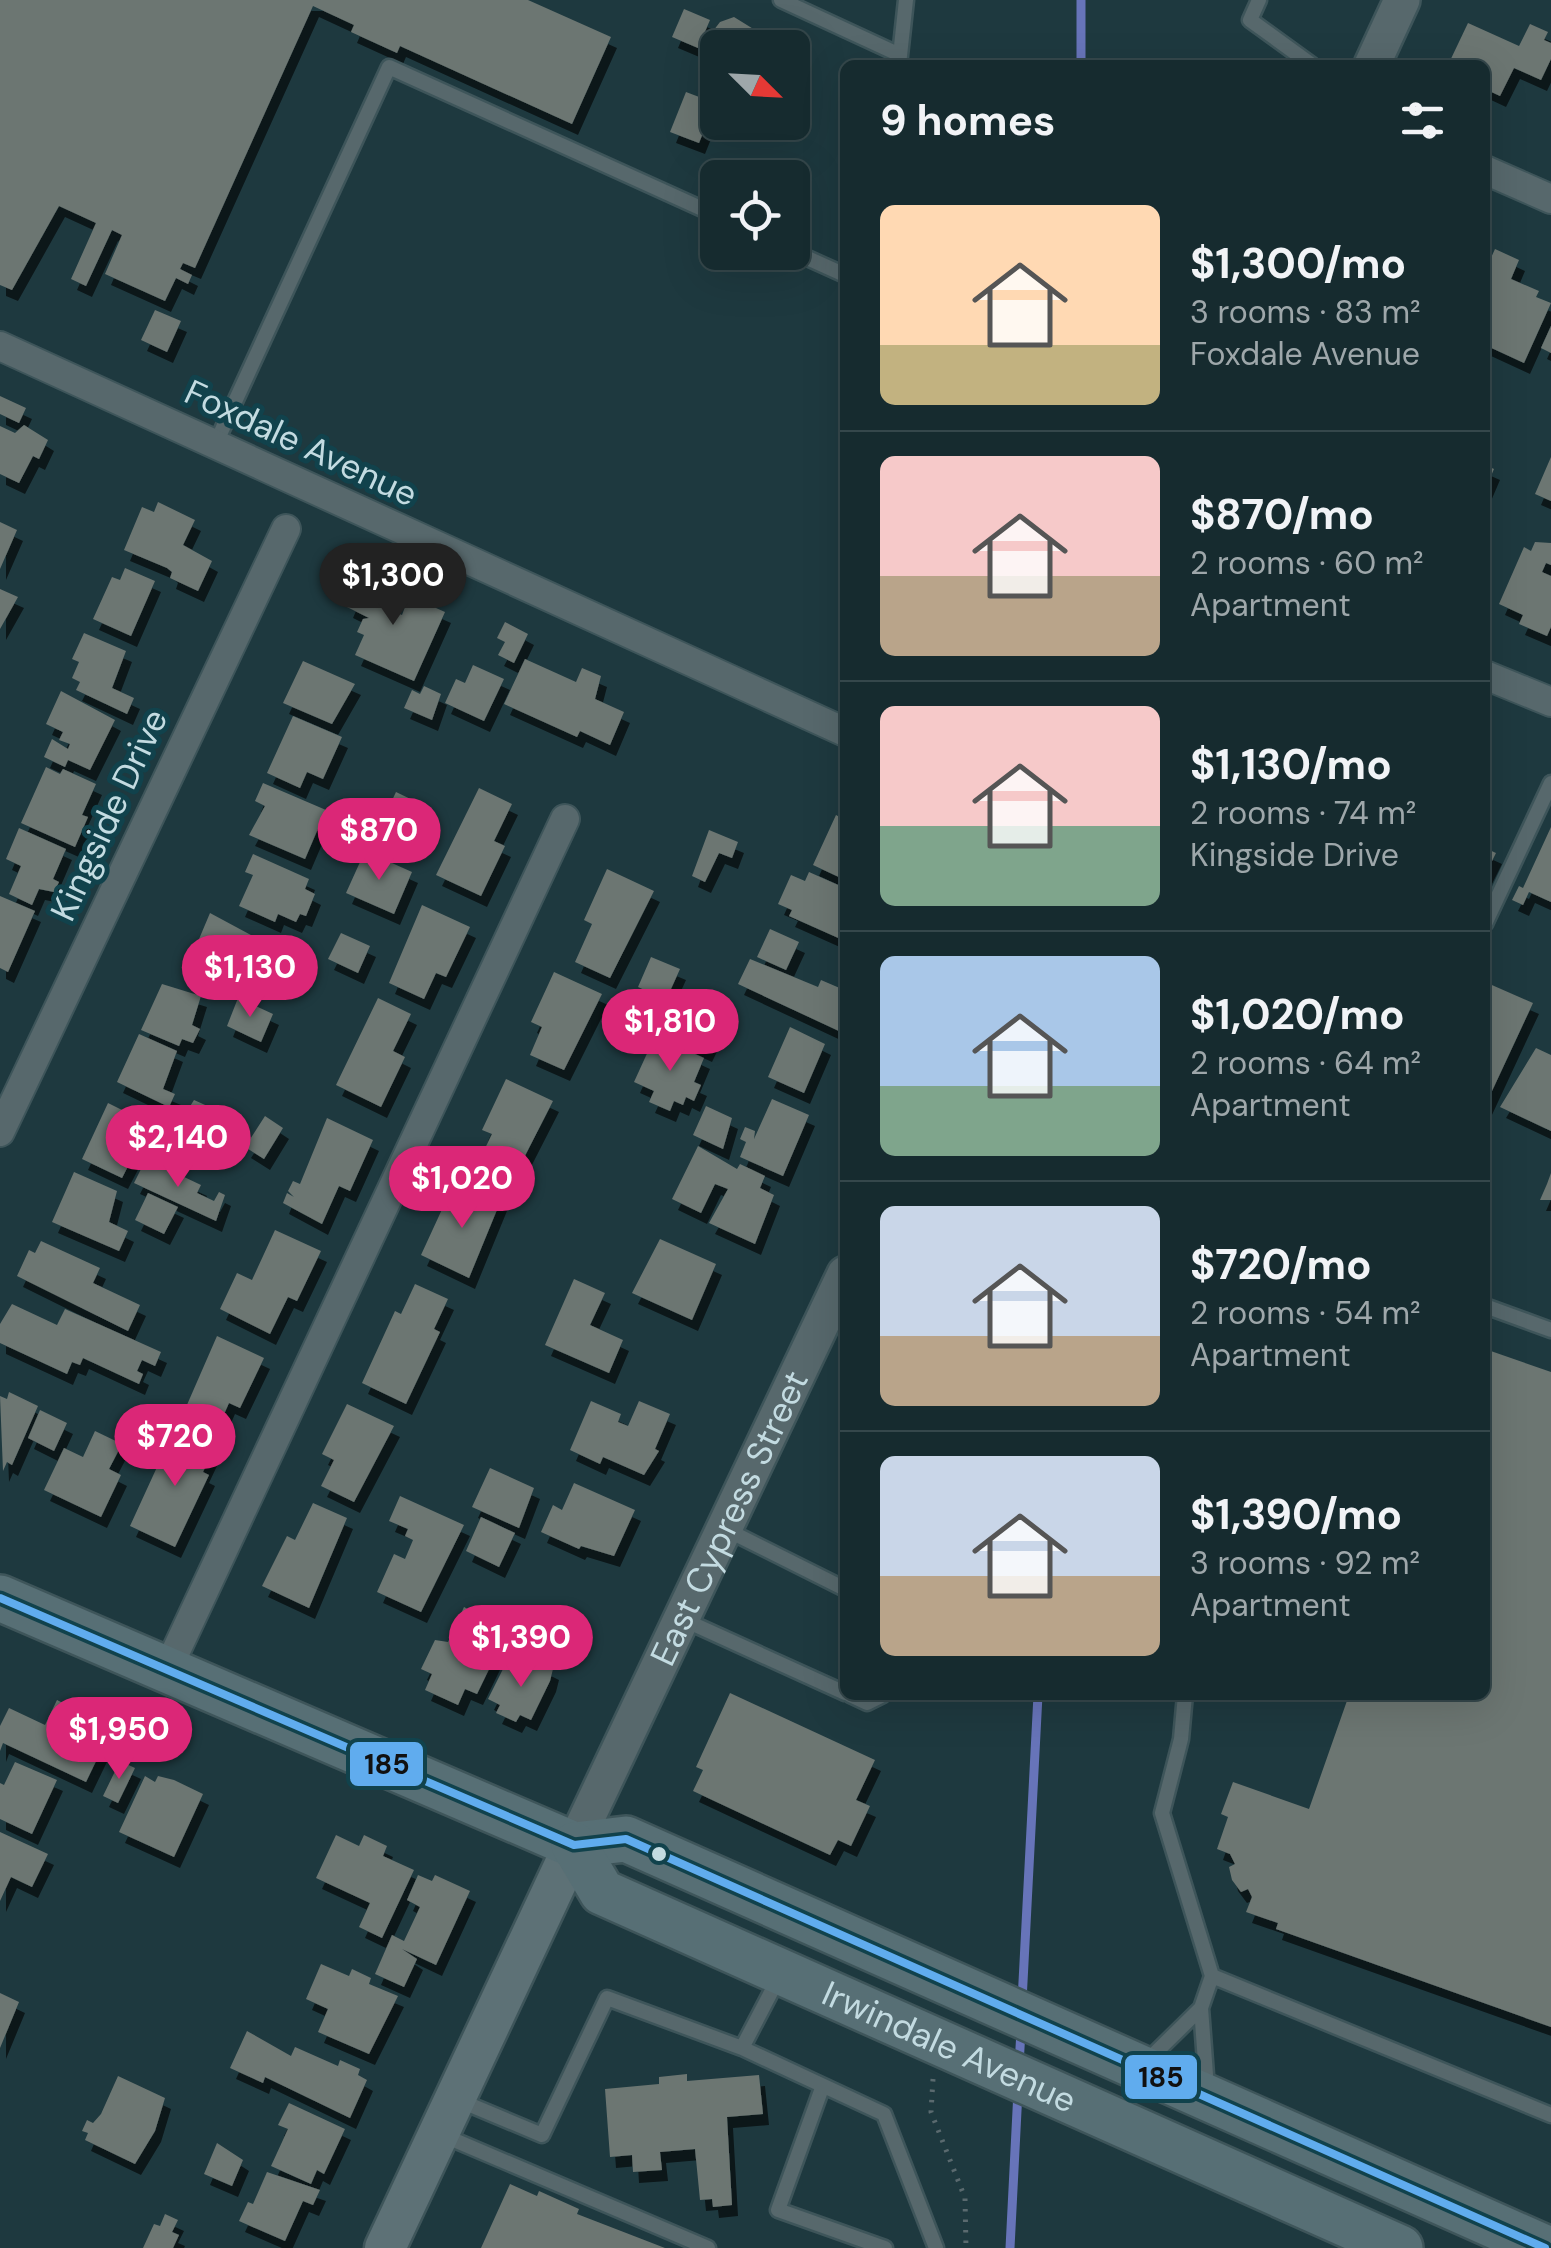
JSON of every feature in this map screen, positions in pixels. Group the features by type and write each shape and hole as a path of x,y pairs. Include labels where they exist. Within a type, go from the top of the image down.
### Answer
{"main road":[{"path":"0,1598 574,1846"},
{"name":"Irwindale Avenue","path":"1400,2248 602,1892 574,1846 626,1839 1544,2248"},
{"name":"East Cypress Street","path":"384,2248 574,1846"}],"street":[{"path":"1374,60 1402,0"},
{"path":"1490,172 1551,200"},
{"name":"Foxdale Avenue","path":"0,346 840,730"},
{"name":"Kingside Drive","path":"0,1132 286,529"},
{"path":"1490,677 1551,702"},
{"path":"168,1668 566,819"},
{"name":"East Cypress Street","path":"574,1846 840,1285"}],"lane":[{"path":"780,0 900,60 906,0"},
{"path":"1259,0 1250,20 1305,60"},
{"path":"215,445 389,67 700,208"},
{"path":"810,259 840,273"},
{"path":"1490,913 1551,783"},
{"path":"1490,1308 1551,1330"},
{"path":"724,1529 840,1587"},
{"path":"682,1618 840,1691"},
{"path":"1185,1700 1181,1739 1162,1813 1212,1976 1202,2008 1208,2097"},
{"path":"742,2048 782,1972"},
{"path":"1212,1976 1551,2115"},
{"path":"447,2116 542,2135 607,1998 742,2048 884,2114 936,2248"},
{"path":"1141,2067 1202,2008"},
{"path":"822,2088 778,2210 885,2248"},
{"path":"447,2116 708,2248"}],"path":[{"path":"963,2053 928,2097 965,2198 966,2248"}],"building":[{"path":"0,0 528,0 611,37 572,124 400,46 397,53 351,32 354,25 313,6 195,268 183,263 180,269 192,275 188,284 176,278 165,301 105,274 122,235 112,230 86,286 71,279 96,223 59,206 12,290 0,285"},
{"path":"684,9 710,20 706,30 700,30 698,48 672,37"},
{"path":"734,17 755,30 714,30 720,22"},
{"path":"1468,23 1519,46 1530,24 1548,32 1544,40 1551,43 1551,59 1541,80 1514,68 1500,96 1490,91 1490,60 1450,60"},
{"path":"686,92 700,97 699,143 670,132"},
{"path":"1495,249 1519,260 1511,279 1539,291 1536,297 1551,303 1524,363 1490,347 1490,260"},
{"path":"155,310 181,321 167,352 141,340"},
{"path":"1551,326 1551,353 1541,348"},
{"path":"0,396 26,408 19,423 0,414"},
{"path":"24,425 48,440 39,459 33,456 19,483 0,474 0,426 15,433"},
{"path":"1551,457 1551,501 1535,494"},
{"path":"158,502 195,520 183,545 212,561 198,591 170,578 172,572 167,568 124,550 142,507 154,512"},
{"path":"0,522 17,530 0,569"},
{"path":"1535,542 1551,543 1551,565 1546,563 1542,572 1551,576 1551,627 1547,636 1519,624 1523,615 1499,604 1524,547 1531,551"},
{"path":"125,568 155,581 131,636 93,619 112,577 120,580"},
{"path":"361,574 397,590 389,609 402,615 409,596 445,612 414,681 355,655 364,635 357,632 363,619 369,618 347,607"},
{"path":"0,589 18,597 0,629"},
{"path":"505,622 528,634 514,663 498,655 505,642 497,638"},
{"path":"84,633 126,651 112,688 134,698 127,714 76,690 80,682 72,678 79,662 72,659"},
{"path":"525,659 576,682 582,668 601,676 595,699 624,712 610,745 580,731 577,737 504,704"},
{"path":"303,661 355,684 332,724 283,703"},
{"path":"473,665 504,679 484,721 445,703 456,679 465,683"},
{"path":"424,686 441,694 432,720 404,708 412,690 420,694"},
{"path":"61,691 115,720 90,770 68,760 65,767 44,757 52,739 68,749 70,744 59,740 63,732 46,724"},
{"path":"293,716 342,737 323,779 307,772 300,788 267,773"},
{"path":"46,767 60,774 63,769 96,784 82,815 88,817 75,847 21,823"},
{"path":"263,783 326,810 305,859 249,835 265,806 255,801"},
{"path":"479,788 512,804 494,841 505,846 481,896 436,875"},
{"path":"396,792 425,806 408,840 380,826"},
{"path":"836,815 840,817 840,878 813,865"},
{"path":"1551,827 1551,902 1529,892 1523,905 1512,900 1519,886 1523,888"},
{"path":"19,828 66,849 53,879 59,882 54,892 39,889 32,905 9,894 21,866 6,859"},
{"path":"709,830 738,842 732,858 719,853 705,882 692,876"},
{"path":"365,851 412,872 394,914 346,893"},
{"path":"253,854 309,879 305,889 315,894 306,916 300,914 296,922 278,914 275,922 239,906 253,875 245,872"},
{"path":"607,869 654,891 610,978 575,962 592,924 584,920"},
{"path":"809,872 840,886 840,939 789,916 792,910 778,904 791,875 805,881"},
{"path":"0,896 35,911 8,972 0,968"},
{"path":"422,905 470,927 446,977 436,973 424,999 389,983"},
{"path":"210,913 275,948 265,971 240,960 228,989 186,970"},
{"path":"770,929 799,942 786,970 757,957"},
{"path":"341,933 370,946 358,973 328,959"},
{"path":"651,957 680,969 666,1000 638,987"},
{"path":"750,959 818,987 821,980 840,988 840,1032 738,984"},
{"path":"554,972 602,994 564,1070 530,1055 542,1027 531,1022"},
{"path":"162,984 201,996 192,1025 200,1029 193,1043 182,1039 179,1046 141,1030"},
{"path":"1490,984 1533,1003 1490,1095"},
{"path":"238,998 273,1014 261,1042 227,1026"},
{"path":"378,998 411,1014 393,1051 405,1057 381,1107 336,1085"},
{"path":"677,1002 720,1022 706,1051 663,1031"},
{"path":"790,1027 825,1044 804,1093 768,1077"},
{"path":"139,1034 177,1051 163,1089 175,1094 169,1107 117,1082"},
{"path":"655,1036 704,1058 694,1082 701,1085 694,1101 686,1097 683,1105 674,1101 670,1111 649,1102 654,1091 634,1082"},
{"path":"1536,1048 1551,1055 1551,1131 1500,1107"},
{"path":"506,1079 553,1101 509,1187 474,1171 492,1134 482,1130"},
{"path":"772,1099 809,1115 783,1176 740,1157 746,1142 740,1139 745,1127 755,1131 754,1139"},
{"path":"194,1100 223,1113 210,1141 179,1124"},
{"path":"108,1103 150,1124 122,1178 82,1159"},
{"path":"706,1106 732,1118 723,1149 693,1135"},
{"path":"265,1116 283,1128 264,1159 245,1147"},
{"path":"327,1118 373,1140 350,1191 339,1186 322,1224 283,1203 287,1193 294,1197 288,1191 293,1181 300,1184"},
{"path":"698,1146 737,1169 740,1164 765,1176 760,1188 774,1195 755,1244 709,1223 728,1189 715,1184 701,1213 672,1199"},
{"path":"146,1159 201,1185 197,1193 214,1201 219,1192 225,1195 216,1221 134,1183"},
{"path":"74,1172 117,1191 109,1222 128,1231 119,1251 52,1222"},
{"path":"1551,1173 1551,1200 1540,1200 1547,1184"},
{"path":"468,1184 501,1200 469,1278 421,1255 444,1205 455,1210"},
{"path":"148,1193 178,1207 164,1234 135,1220"},
{"path":"275,1230 321,1251 297,1301 288,1297 270,1334 220,1309 237,1273 252,1280"},
{"path":"660,1239 716,1264 692,1320 632,1293"},
{"path":"41,1241 100,1268 93,1283 140,1305 128,1331 17,1276 29,1250 35,1253"},
{"path":"574,1279 605,1293 590,1325 623,1340 609,1373 545,1345"},
{"path":"415,1284 448,1299 434,1329 440,1332 406,1404 362,1383 395,1311 401,1314"},
{"path":"12,1304 57,1325 65,1309 161,1352 155,1366 142,1360 137,1371 143,1374 139,1384 83,1358 80,1365 72,1362 67,1374 0,1343 0,1324"},
{"path":"217,1336 264,1358 240,1408 229,1403 217,1430 183,1414"},
{"path":"1490,1351 1551,1372 1551,2027 1276,1929 1278,1923 1246,1912 1252,1897 1248,1889 1241,1892 1232,1880 1229,1867 1235,1864 1230,1854 1217,1849 1228,1817 1221,1814 1233,1782 1309,1809 1347,1700 1490,1700"},
{"path":"9,1392 38,1406 12,1465 7,1462 3,1471 0,1396 7,1399"},
{"path":"591,1401 621,1414 618,1422 628,1426 639,1401 670,1414 655,1449 659,1451 644,1475 603,1457 600,1464 570,1450"},
{"path":"347,1404 394,1426 354,1502 321,1486 334,1460 322,1454"},
{"path":"40,1410 67,1423 54,1451 28,1438"},
{"path":"185,1427 217,1442 203,1472 209,1475 175,1547 130,1526 163,1454 170,1457"},
{"path":"95,1431 122,1444 109,1469 121,1475 101,1517 44,1490 64,1448 83,1457"},
{"path":"490,1468 534,1488 519,1528 472,1507"},
{"path":"574,1483 635,1510 614,1556 581,1546 579,1549 541,1532 553,1505 562,1510"},
{"path":"400,1496 464,1525 421,1612 377,1592 394,1554 405,1559 413,1540 405,1536 408,1529 389,1521"},
{"path":"313,1503 347,1518 309,1608 262,1586 287,1536 295,1540"},
{"path":"481,1517 515,1533 499,1567 466,1551"},
{"path":"464,1607 475,1613 478,1607 490,1613 488,1618 509,1628 477,1694 465,1689 458,1705 425,1690 432,1674 421,1669 435,1640 448,1642"},
{"path":"533,1659 553,1669 531,1720 520,1715 516,1722 496,1713 500,1705 488,1699 507,1661 527,1671"},
{"path":"730,1693 875,1760 856,1800 870,1806 851,1846 838,1840 830,1855 693,1791 703,1770 696,1767"},
{"path":"57,1700 112,1728 86,1782 3,1743 0,1751 0,1726 9,1708 45,1725"},
{"path":"120,1761 135,1768 118,1803 103,1796"},
{"path":"15,1762 57,1780 32,1834 0,1819 0,1783 4,1785"},
{"path":"145,1776 155,1782 158,1776 174,1780 203,1794 174,1857 119,1832"},
{"path":"0,1832 48,1854 32,1887 11,1877 0,1901"},
{"path":"336,1835 359,1846 364,1835 387,1846 383,1856 414,1870 382,1938 359,1927 370,1903 316,1878"},
{"path":"418,1875 432,1881 435,1875 470,1891 436,1965 402,1949 417,1959 404,1987 375,1974 392,1935 404,1941 420,1907 407,1900"},
{"path":"321,1964 349,1976 352,1969 371,1978 369,1984 398,1996 369,2054 318,2032 328,2009 306,1999"},
{"path":"0,1993 19,2002 0,2048"},
{"path":"247,2031 291,2056 295,2047 338,2066 340,2060 360,2069 358,2075 367,2080 350,2118 265,2077 263,2083 230,2068"},
{"path":"687,2074 687,2081 759,2075 763,2114 727,2117 732,2205 713,2207 712,2199 700,2200 695,2149 660,2152 662,2170 633,2172 632,2155 610,2157 605,2089 659,2084 659,2077"},
{"path":"118,2076 165,2098 155,2131 135,2164 85,2140 88,2133 82,2131 87,2120 93,2123 101,2114"},
{"path":"289,2103 345,2129 324,2174 317,2170 311,2184 271,2166 288,2129 278,2125"},
{"path":"217,2143 243,2160 232,2186 204,2174"},
{"path":"267,2172 320,2190 313,2205 303,2201 285,2241 239,2221 248,2202 253,2204"},
{"path":"510,2184 537,2196 539,2191 579,2209 577,2214 665,2248 481,2248"},
{"path":"165,2214 178,2220 172,2232 179,2235 173,2248 143,2248 154,2224 160,2226"}],"waterway":[{"path":"1081,0 1081,60"},
{"path":"1022,2001 1038,1700"},
{"path":"1019,2065 1021,2031"},
{"path":"1010,2248 1018,2091"}],"transit line":[{"name":"185","path":"0,1598 574,1845 626,1839 1545,2248"}]}
